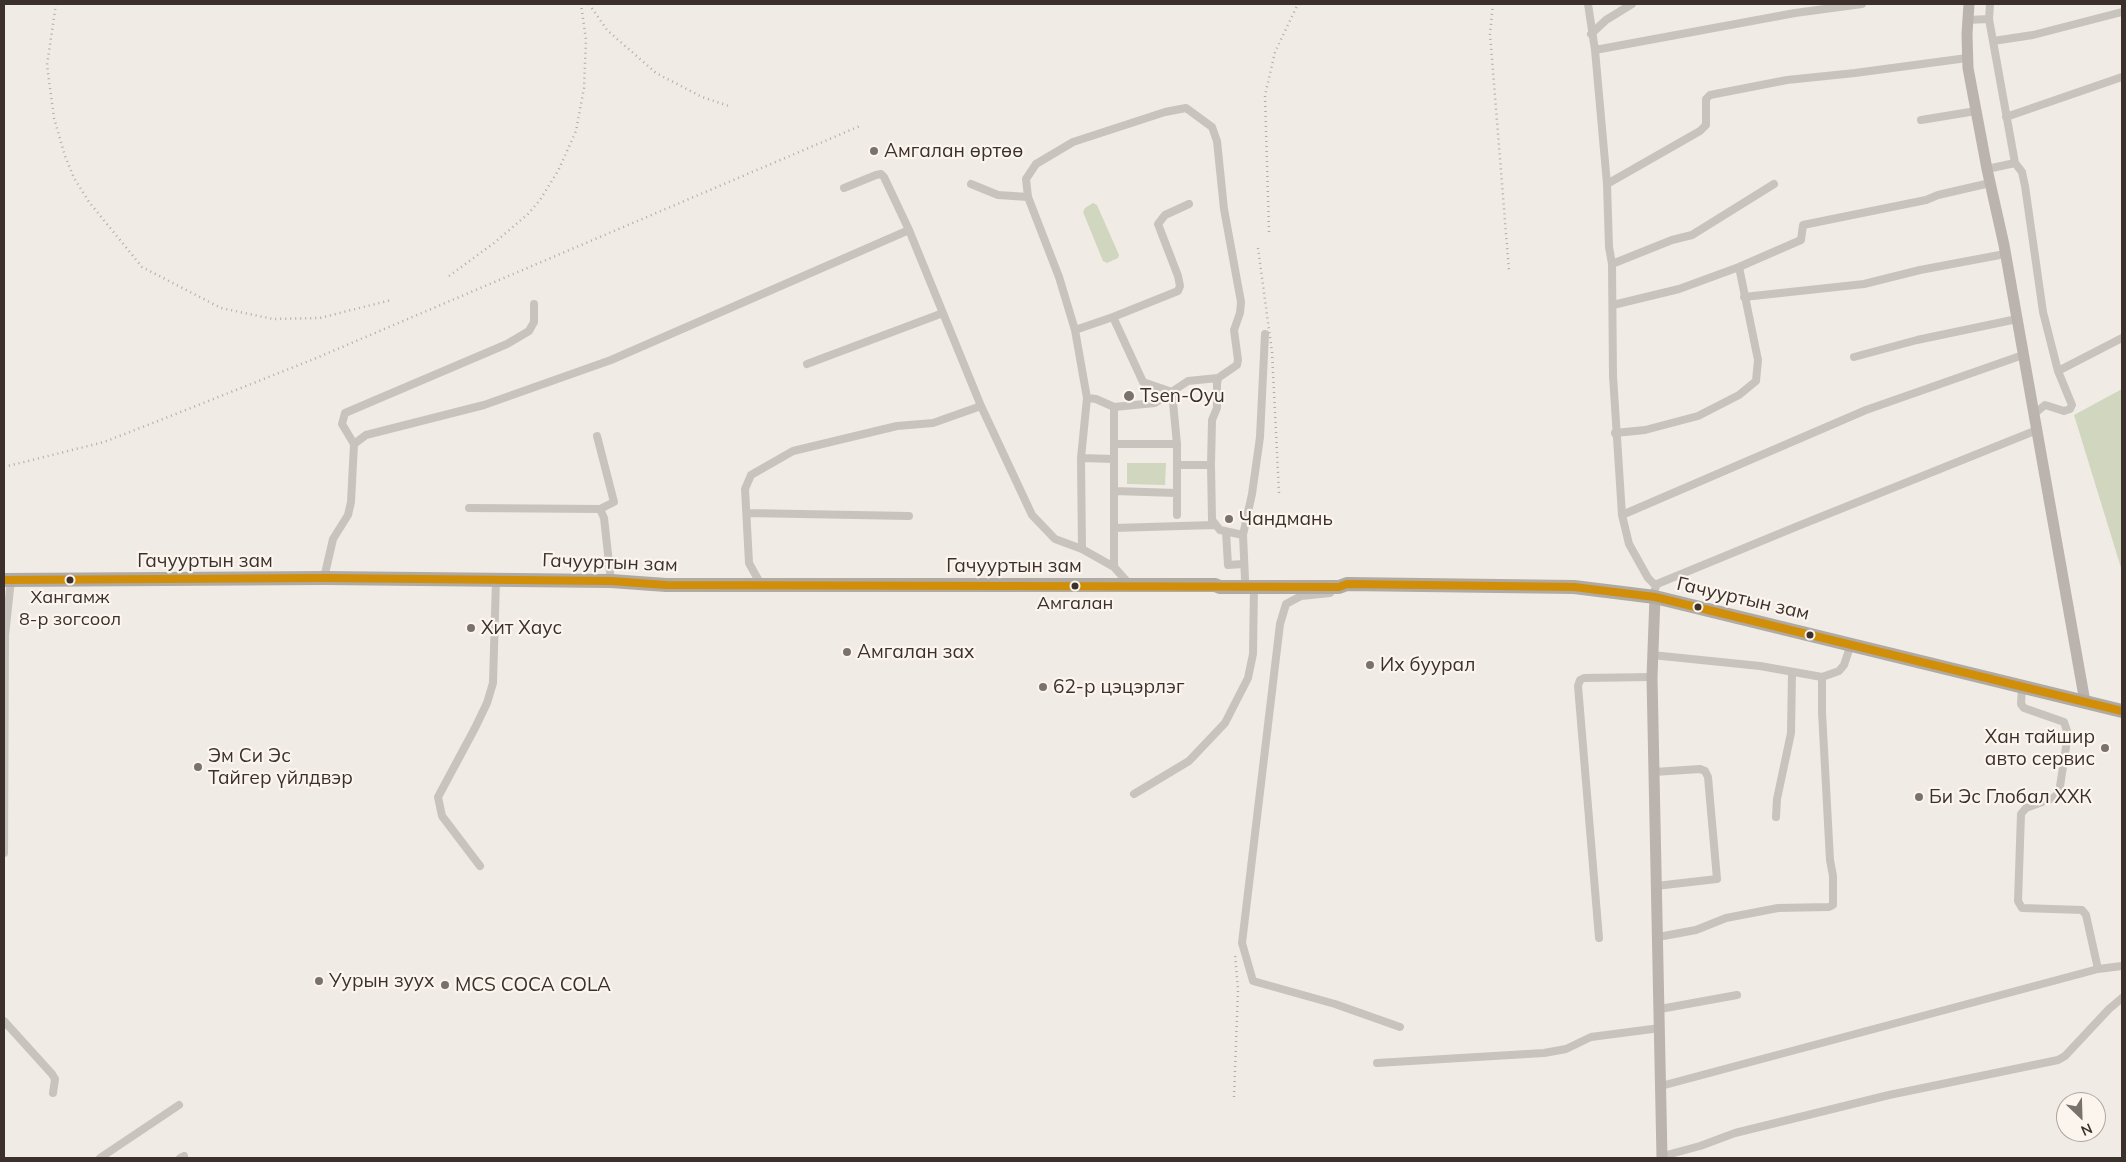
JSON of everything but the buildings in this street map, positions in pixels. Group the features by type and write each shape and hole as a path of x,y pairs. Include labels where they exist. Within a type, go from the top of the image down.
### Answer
{"highway":[{"name":"Гачууртын зам","path":"7,580 324,578 611,581 666,585 760,583 1215,585 1220,587 1250,583 1339,587 1574,587 1655,591 2022,688 2122,711"}],"main road":[{"path":"1969,4 1967,58 2017,319 2085,702"},
{"path":"1655,591 1652,677 1662,1157"}],"street":[{"path":"1588,4 1591,34 1595,50 1607,184 1609,247 1612,264 1616,433 1622,515 1629,544 1655,591 2037,430"},
{"path":"1591,34 1606,20 1632,4"},
{"path":"1595,50 1795,13 1862,4"},
{"path":"1990,4 1989,19 2006,117 2015,163 2024,178 2042,312 2058,371 2070,398 2071,407 2064,411 2045,405 2034,414"},
{"path":"1993,41 2033,35 2122,12"},
{"path":"1967,20 1989,19"},
{"path":"1607,184 1700,131 1706,125 1706,99 1710,95 1788,80 1967,58"},
{"path":"2006,117 2122,77"},
{"path":"1082,549 1081,458 1088,398 1075,330 1028,197 1026,179 1030,171 1053,152 1073,142 1180,108 1193,111 1212,127 1217,140 1224,209 1241,302 1240,313 1234,330 1237,365 1218,378 1188,381 1155,402 1114,407 1096,399 1088,398"},
{"path":"1921,120 1976,111"},
{"path":"1987,170 2015,163"},
{"path":"844,188 881,174 909,230 981,406 1032,515 1056,539 1082,549 1114,566 1130,585"},
{"path":"1612,305 1679,289 1739,267 1802,240 1803,225 1926,200 1938,195 1990,183"},
{"path":"971,184 998,195 1028,197"},
{"path":"1612,264 1672,240 1692,235 1774,184"},
{"path":"1075,330 1178,291 1180,286 1178,276 1158,224 1165,215 1189,204"},
{"path":"354,444 366,435 484,405 534,389 611,360 909,230"},
{"path":"1744,297 1864,284 1963,260 2005,254"},
{"path":"1616,433 1645,430 1698,416 1740,395 1756,381 1758,360 1739,267"},
{"path":"324,578 333,539 348,515 351,502 354,444 342,424 344,414 514,340 529,331 534,322 534,304"},
{"path":"807,364 943,313"},
{"path":"1113,317 1143,382 1172,392"},
{"path":"1854,357 1917,340 2017,319"},
{"path":"1134,794 1189,761 1225,723 1248,678 1253,654 1250,583 1243,564 1243,535 1252,494 1260,437 1265,334"},
{"path":"2058,371 2122,338"},
{"path":"1622,515 1866,410 2023,355"},
{"path":"1214,525 1212,520 1212,420 1217,408 1218,378"},
{"path":"1172,392 1178,465 1177,515"},
{"path":"760,583 749,563 745,489 751,475 793,451 897,426 933,423 981,406"},
{"path":"1114,407 1114,566"},
{"path":"469,508 600,509 614,502 597,436"},
{"path":"1114,444 1177,444"},
{"path":"1081,458 1114,459"},
{"path":"1178,465 1211,465"},
{"path":"1114,491 1177,493"},
{"path":"600,509 604,518 611,581"},
{"path":"747,513 909,516"},
{"path":"1114,528 1214,525 1226,532 1243,535"},
{"path":"1226,532 1228,565 1243,564"},
{"path":"4,851 4,635 7,580"},
{"path":"480,866 442,816 438,797 479,719 493,683 496,580"},
{"path":"1347,587 1301,596 1286,604 1280,624 1242,943 1253,981 1335,1004 1400,1027"},
{"path":"1652,655 1734,663 1822,677 1839,671 1844,665 1851,644"},
{"path":"1776,817 1777,799 1791,733 1792,672"},
{"path":"1600,938 1578,686 1580,680 1584,678 1652,677"},
{"path":"1658,937 1696,930 1726,918 1778,908 1829,907 1833,905 1834,876 1830,860 1822,712 1822,677"},
{"path":"2022,688 2021,704 2024,708 2064,722 2068,734 2060,792 2053,798 2026,808 2021,814 2018,901 2022,908 2082,910 2086,915 2098,969"},
{"path":"1654,772 1700,768 1705,771 1708,777 1717,879 1656,886"},
{"path":"1661,1086 2098,969 2122,966"},
{"path":"1660,1009 1737,995"},
{"path":"1662,1157 1700,1146 1735,1132 1888,1095 2058,1060 2065,1056 2109,1009 2122,998"},
{"path":"4,1021 52,1074 55,1079 53,1093"},
{"path":"1377,1063 1544,1053 1566,1049 1591,1037 1660,1028"},
{"path":"100,1158 179,1105"}],"green space":[{"path":"1093,203 1097,205 1119,255 1118,258 1107,263 1103,261 1083,212 1085,208"},
{"path":"2122,389 2122,571 2074,415"},
{"path":"1127,463 1166,463 1165,485 1127,484"}],"railway":[{"path":"56,4 47,65 54,118 65,156 74,178 89,202 142,267 221,308 273,319 320,318 391,300"},
{"path":"449,276 494,243 528,214 540,200 558,171 576,131 584,88 586,40 581,4"},
{"path":"589,4 607,30 656,73 702,97 729,106"},
{"path":"1269,232 1265,95 1275,52 1298,4"},
{"path":"1493,4 1490,34 1509,271"},
{"path":"4,467 104,442 314,359 860,126"},
{"path":"1258,248 1272,352 1279,493"},
{"path":"1234,1097 1238,990 1235,954"}],"transit line":[{"path":"4,580 324,578 611,581 666,585 1339,587 1347,584 1574,587 1655,597 2122,711"}],"place":[{"name":"Амгалан өртөө","path":"874,151"},
{"name":"Tsen-Oyu","path":"1129,396"},
{"name":"Чандмань","path":"1229,519"},
{"name":"Хангамж 8-р зогсоол","path":"70,580"},
{"name":"Амгалан","path":"1075,586"},
{"name":"Хит Хаус","path":"471,628"},
{"name":"Амгалан зах","path":"847,652"},
{"name":"Их буурал","path":"1370,665"},
{"name":"62-р цэцэрлэг","path":"1043,687"},
{"name":"Хан тайшир авто сервис","path":"2105,748"},
{"name":"Эм Си Эс Тайгер үйлдвэр","path":"198,767"},
{"name":"Би Эс Глобал ХХК","path":"1919,797"},
{"name":"Уурын зуух","path":"319,981"},
{"name":"MCS COCA COLA","path":"445,985"}]}
